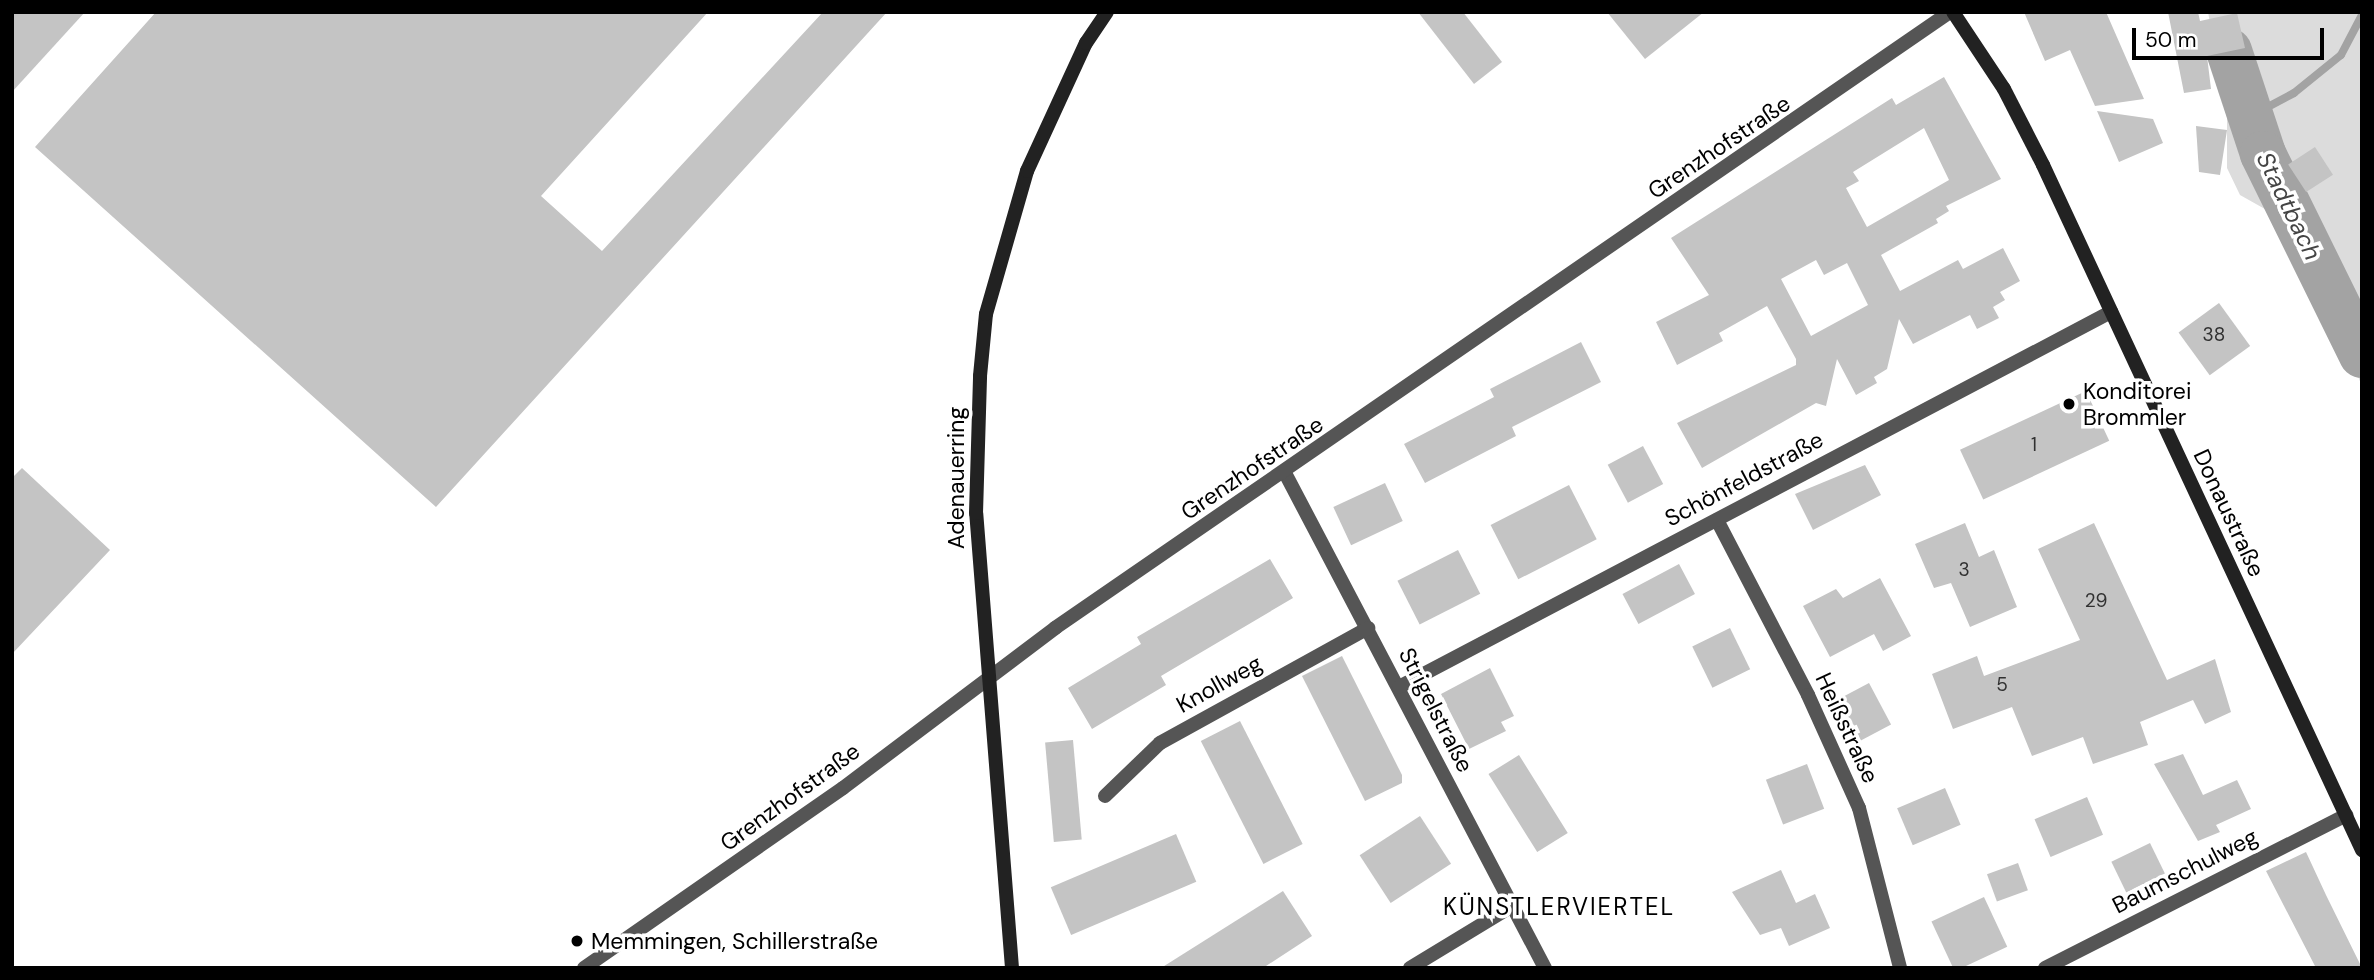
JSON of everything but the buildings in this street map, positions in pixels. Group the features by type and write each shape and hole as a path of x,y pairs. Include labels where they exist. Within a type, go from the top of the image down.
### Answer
{"main road":[{"name":"Adenauerring","path":"1012,968 974,444 986,314 1027,171 1068,79 1107,12"},
{"name":"Donaustraße","path":"1951,12 2004,89 2362,850"}],"street":[{"name":"Grenzhofstraße","path":"584,968 843,788 989,678 1951,12"},
{"name":"Schönfeldstraße","path":"1399,687 2111,312"},
{"name":"Strigelstraße","path":"1285,473 1545,968"},
{"name":"Heißstraße","path":"1717,520 1808,695 1859,808 1900,968"},
{"name":"Knollweg","path":"1105,796 1160,743 1368,628"},
{"name":"Baumschulweg","path":"2045,968 2346,815"},
{"path":"1410,968 1512,906"}],"shaded area":[{"path":"2208,12 2362,12 2362,386 2295,226 2240,195 2227,168 2227,117"}],"waterway":[{"path":"2247,118 2294,93 2341,55 2362,15"},
{"name":"Stadtbach","path":"2229,51 2263,154 2362,355"}],"place":[{"name":"Konditorei Brommler","path":"2069,404"},
{"name":"Memmingen, Schillerstraße","path":"577,941"}],"district":[{"name":"KÜNSTLERVIERTEL","path":"1559,907"}]}
